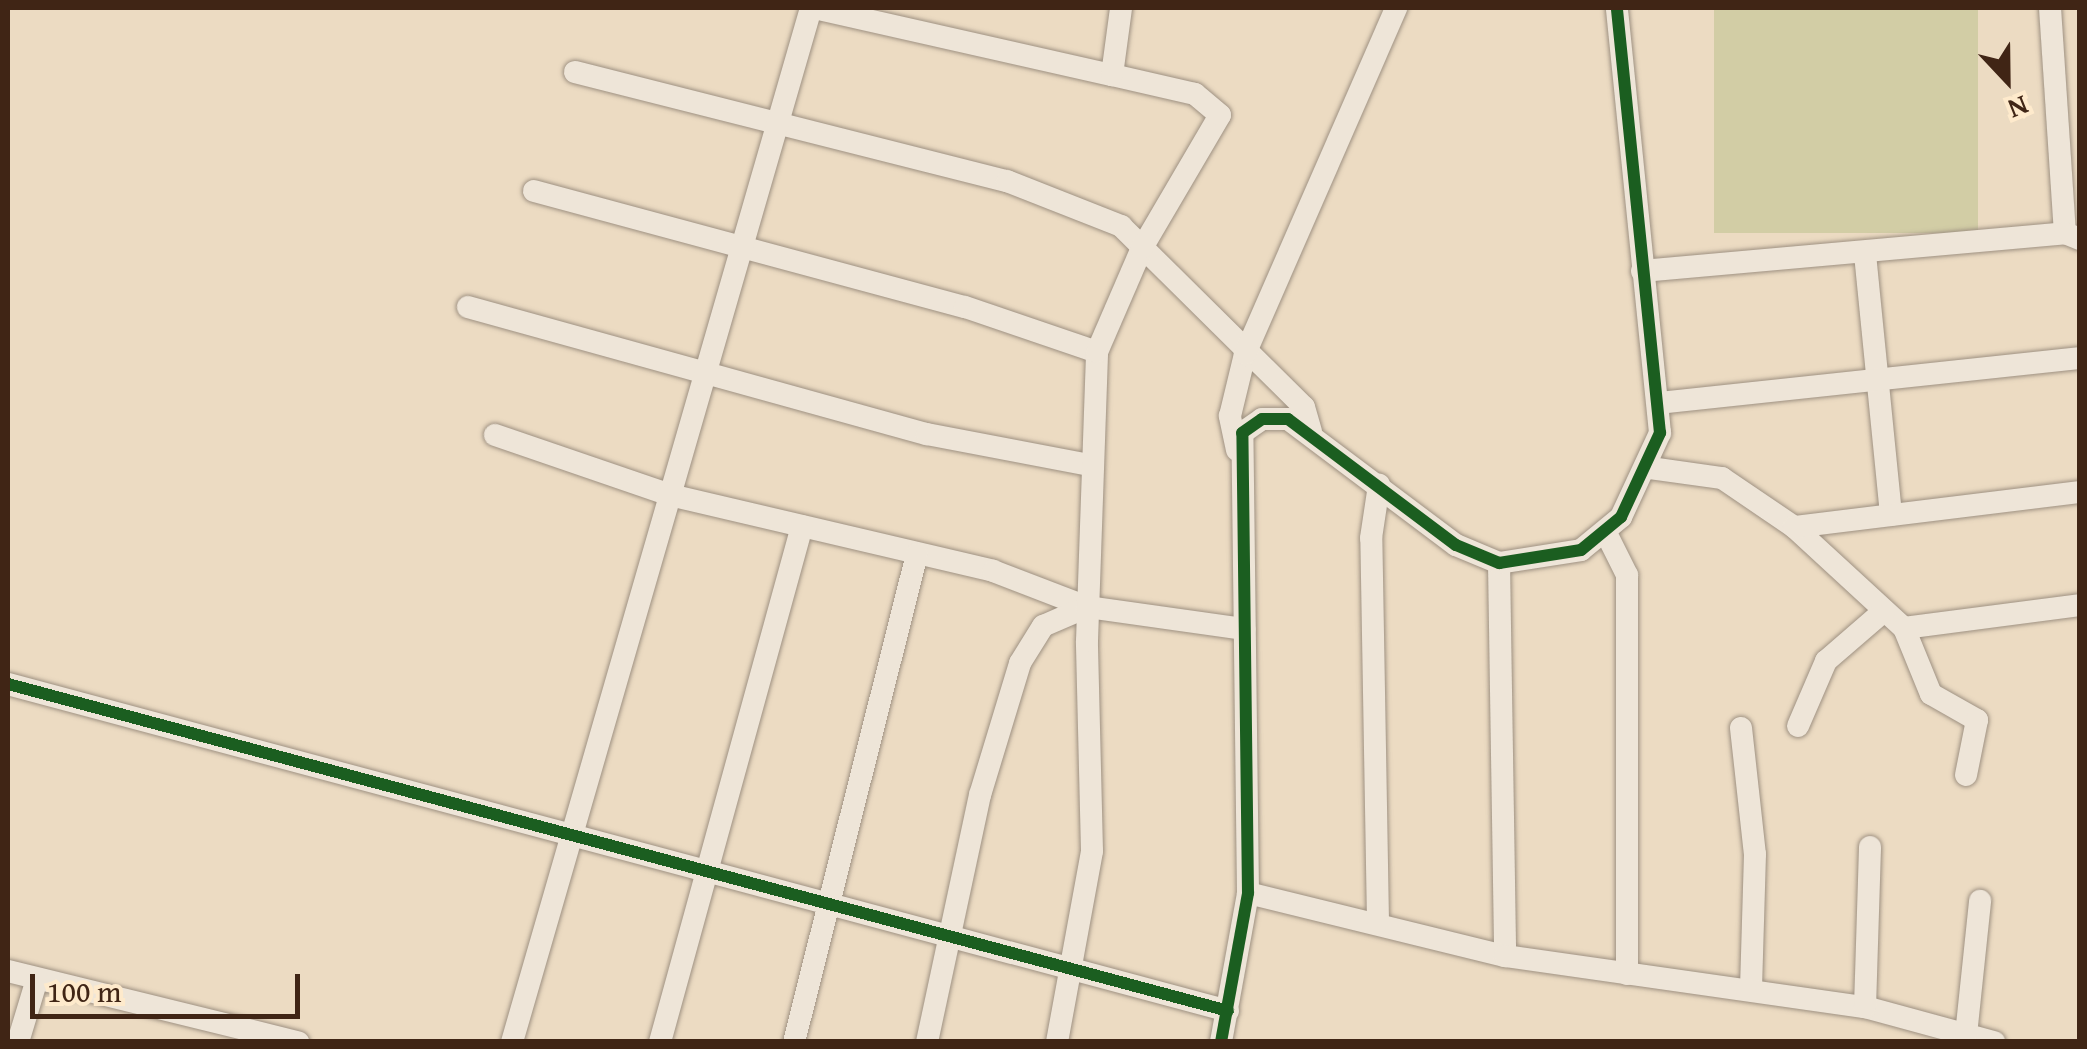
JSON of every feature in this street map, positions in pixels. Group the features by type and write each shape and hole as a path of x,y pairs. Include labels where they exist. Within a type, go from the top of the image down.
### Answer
{"street":[{"path":"512,1042 813,8 1195,94 1220,115 1142,248 1097,352 1089,465 1092,852 1078,965 1057,1042"},
{"path":"1112,76 1121,8"},
{"path":"1222,1042 1248,893 1244,629 1237,450 1230,416 1245,354 1396,8"},
{"path":"1237,450 1262,419 1288,419 1312,432 1456,545 1499,563 1553,558 1606,533 1650,468 1659,403 1617,8"},
{"path":"1642,270 2072,236 2050,8"},
{"path":"575,72 1007,181 1121,226 1245,354 1304,407 1312,432"},
{"path":"534,191 1097,352"},
{"path":"1865,254 1880,379 1890,516"},
{"path":"468,306 928,434 1089,465"},
{"path":"1659,403 2080,358"},
{"path":"496,435 670,495 918,554 1088,607 1244,629"},
{"path":"1650,468 1722,478 1794,527 1904,628 1932,694 1977,720 1966,776"},
{"path":"1378,921 1371,538 1379,485"},
{"path":"1794,527 2080,492"},
{"path":"660,1042 702,871 802,526"},
{"path":"1606,533 1627,575 1627,974"},
{"path":"794,1042 918,554"},
{"path":"1499,563 1505,956"},
{"path":"1904,628 2080,605"},
{"path":"927,1042 1020,663 1043,626 1088,607"},
{"path":"1798,726 1826,661 1884,611"},
{"path":"8,684 569,837 950,936 1078,965 1228,1011"},
{"path":"1741,728 1755,854 1751,990"},
{"path":"1865,1007 1870,847"},
{"path":"1248,893 1378,921 1505,956 1865,1007 1994,1042"},
{"path":"1966,1034 1980,901"},
{"path":"8,972 298,1042"},
{"path":"18,1042 37,978"}],"shaded area":[{"path":"1714,8 1978,8 1978,233 1714,233"}],"cycle path":[{"path":"1221,1042 1248,893 1242,433 1262,419 1288,419 1456,545 1499,563 1581,550 1621,517 1660,433 1617,8"},
{"path":"8,684 1228,1011"}]}
